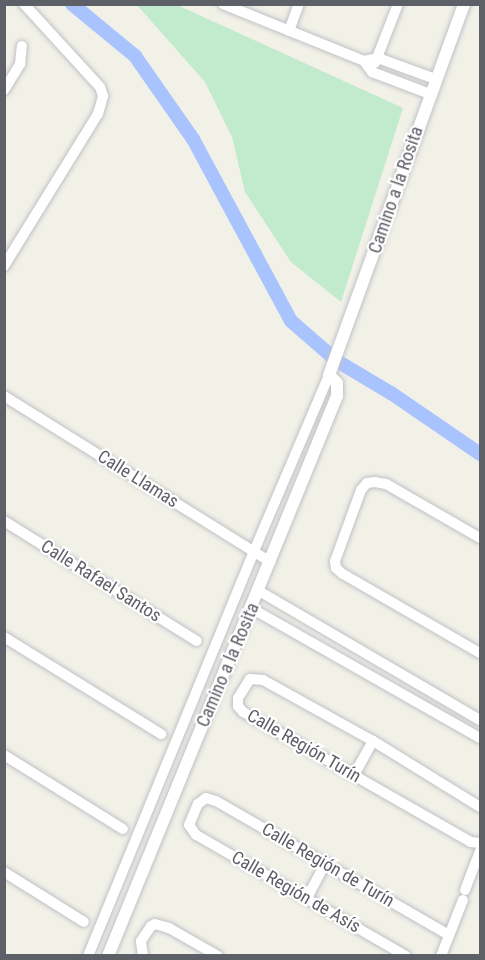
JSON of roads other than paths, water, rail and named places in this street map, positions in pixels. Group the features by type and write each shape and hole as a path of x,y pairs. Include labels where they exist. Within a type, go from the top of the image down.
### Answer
{"street":[{"path":"4,266 98,114 103,96 100,87 24,4"},
{"path":"223,4 364,61 372,72 430,94"},
{"path":"289,31 299,4"},
{"path":"372,72 398,4"},
{"name":"Camino a la Rosita","path":"88,956 335,360 464,4"},
{"path":"4,90 20,64 22,46"},
{"path":"364,61 378,58 435,79"},
{"name":"Camino a la Rosita","path":"108,956 337,396 337,383 329,375"},
{"path":"4,409 7,397"},
{"name":"Calle Llamas","path":"7,397 271,562"},
{"path":"480,538 386,484 367,483 361,490 335,561 336,568 343,574 480,653"},
{"name":"Calle Rafael Santos","path":"4,521 197,641"},
{"path":"259,591 480,720"},
{"path":"251,608 480,738"},
{"path":"4,637 161,734"},
{"name":"Calle Región Turín","path":"480,807 373,741 262,680 254,678 247,682 238,698 240,710 476,842 480,855"},
{"path":"409,698 417,683"},
{"path":"354,775 373,741"},
{"path":"4,755 123,829"},
{"name":"Calle Región de Turín","path":"189,825 198,804 206,798 216,801 326,862 449,935"},
{"name":"Calle Región de Asís","path":"189,825 196,835 406,956"},
{"path":"441,956 480,855"},
{"path":"307,898 326,862"},
{"path":"4,873 84,922"},
{"path":"143,956 141,941 151,926 155,924 169,928 218,956"}],"waterway":[{"path":"72,4 135,56 193,139 291,321 337,361 391,393 480,454"}]}
